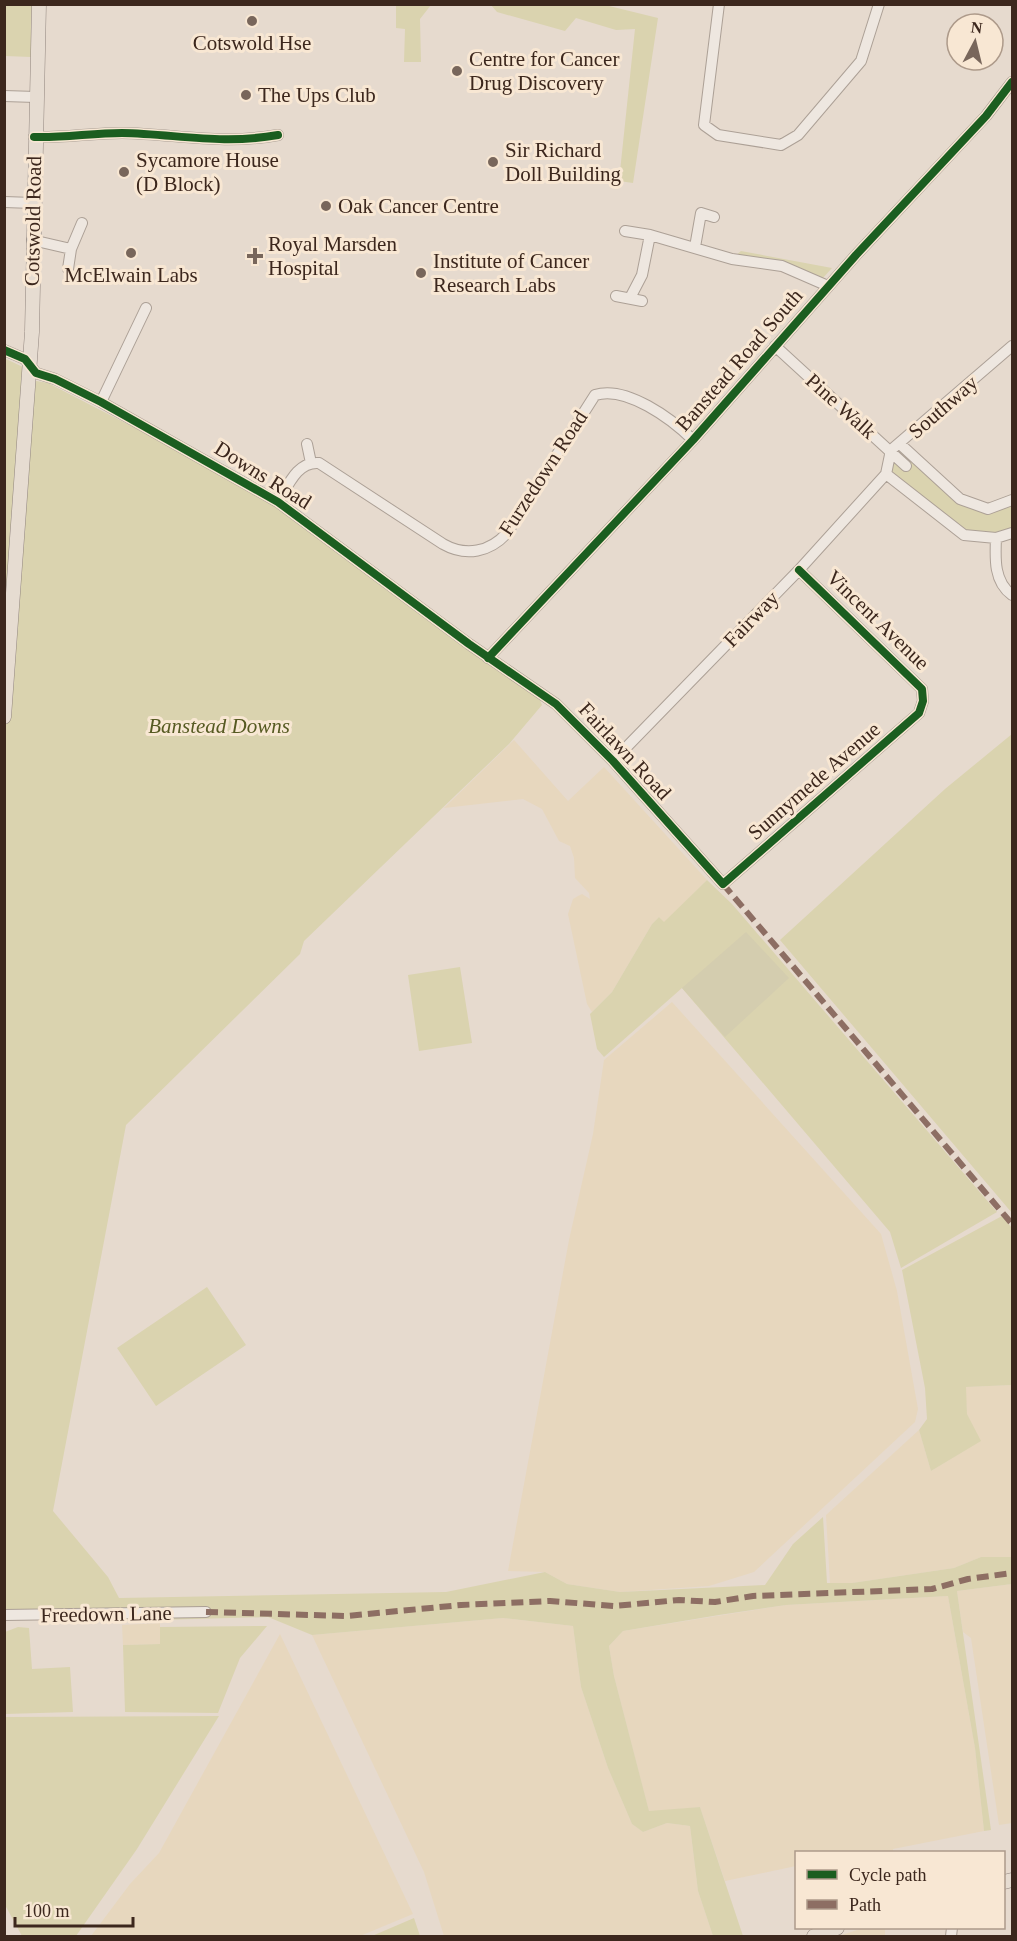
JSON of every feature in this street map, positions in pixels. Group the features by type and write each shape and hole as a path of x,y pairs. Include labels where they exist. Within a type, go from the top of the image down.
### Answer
{"main road":[{"name":"Cotswold Road","path":"4,717 30,366 39,4"},
{"path":"814,1936 834,1929"}],"street":[{"path":"719,4 704,125 718,135 781,145 798,135 861,61 879,4"},
{"name":"Banstead Road South","path":"488,658 693,440 828,286 986,116 1012,82"},
{"path":"4,96 36,97"},
{"path":"34,137 64,138 123,133 209,140 278,135"},
{"path":"4,202 33,203"},
{"path":"694,247 701,213 714,217"},
{"path":"68,269 71,249 82,223"},
{"path":"625,231 650,235 732,260 782,266 828,286"},
{"path":"630,298 642,275 650,235"},
{"path":"32,240 71,249"},
{"path":"616,297 642,301"},
{"path":"101,402 146,308"},
{"name":"Pine Walk","path":"775,346 895,447 915,458 960,499 988,509 1012,500"},
{"name":"Southway","path":"890,477 895,447 1012,346"},
{"name":"Downs Road","path":"4,350 25,359 36,373 55,378 101,402 278,502 488,658"},
{"name":"Furzedown Road","path":"311,463 319,463 330,468 443,544 469,552 489,547 507,533 596,395 613,394 650,406 693,440"},
{"path":"278,502 300,468 311,463 308,444"},
{"name":"Pine Walk","path":"895,447 906,466"},
{"path":"915,458 890,477 964,535 996,537 1012,533"},
{"name":"Fairway","path":"613,761 890,477"},
{"path":"996,537 995,564 1003,588 1012,595"},
{"name":"Vincent Avenue","path":"800,570 922,689 924,700"},
{"name":"Fairlawn Road","path":"488,658 556,704 613,761 723,884"},
{"name":"Sunnymede Avenue","path":"723,884 919,713 924,700"},
{"name":"Freedown Lane","path":"4,1615 207,1612"}],"shaded area":[{"path":"514,740 568,801 604,767 707,880 664,923 659,917 652,924 612,992 592,1012 587,1004 568,914 573,899 582,894 590,899 589,893 575,878 574,858 570,846 559,841 542,809 523,799 444,808"},
{"path":"746,932 789,978 725,1037 682,988"},
{"path":"672,1002 881,1234 897,1291 918,1409 915,1422 754,1572 709,1586 620,1592 567,1584 545,1572 508,1571 569,1240 593,1134 604,1060"},
{"path":"1012,1385 1012,1557 981,1557 954,1568 852,1583 830,1583 826,1515 919,1430 931,1471 980,1441 967,1414 965,1387"},
{"path":"1012,1584 1012,1823 999,1825 971,1638 963,1632 957,1591"},
{"path":"948,1596 975,1748 984,1831 893,1849 893,1851 795,1851 795,1866 725,1881 700,1807 649,1812 614,1676 609,1646 623,1631 786,1605"},
{"path":"503,1618 573,1626 581,1687 608,1768 632,1824 643,1832 667,1823 690,1826 698,1891 713,1936 444,1936 424,1872 312,1635"},
{"path":"160,1623 160,1644 123,1645 122,1625"},
{"path":"280,1634 413,1914 360,1936 91,1936 130,1884 159,1853"},
{"path":"860,1929 885,1929 885,1936 839,1936"}],"green space":[{"path":"5,4 32,5 31,57 5,56"},
{"path":"396,5 431,5 420,19 421,62 404,62 405,29 396,28"},
{"path":"491,5 605,5 658,18 633,183 619,181 635,29 616,30 576,18 565,31 497,12"},
{"path":"741,251 832,268 822,279 735,256"},
{"name":"Banstead Downs","path":"4,358 25,368 25,379 48,383 278,502 536,691 542,705 509,744 304,941 300,954 126,1125 53,1511 108,1577 119,1598 446,1592 545,1572 567,1584 620,1592 765,1585 793,1544 823,1517 827,1583 852,1583 954,1568 981,1557 1012,1557 1012,1584 957,1591 991,1830 984,1831 975,1748 948,1596 786,1605 623,1631 609,1646 614,1676 649,1811 700,1807 743,1936 713,1936 698,1891 690,1826 667,1823 643,1832 632,1824 608,1768 581,1687 573,1626 503,1618 312,1635 268,1617 122,1621 115,1614 5,1615"},
{"path":"900,444 960,499 988,509 1012,500 1012,533 964,535 886,474"},
{"path":"1012,734 1012,1213 780,940 945,789"},
{"path":"707,880 732,904 997,1212 901,1268 890,1232 682,988 604,1057 597,1049 590,1014 612,992 652,924 659,917 664,922"},
{"path":"460,967 472,1043 419,1051 408,975"},
{"path":"1002,1216 1012,1228 1012,1385 966,1387 967,1414 981,1441 931,1471 919,1430 927,1419 925,1388 902,1270"},
{"path":"207,1287 246,1345 156,1406 117,1348"},
{"path":"267,1626 240,1658 218,1713 125,1712 123,1645 160,1644 160,1627"},
{"path":"18,1627 29,1628 32,1669 70,1667 73,1712 5,1714 5,1632"},
{"path":"219,1716 137,1849 76,1936 22,1936 5,1905 5,1717"},
{"path":"414,1918 420,1936 372,1936"}],"marked path":[{"path":"723,884 1012,1224"},
{"path":"206,1612 347,1616 461,1605 550,1601 614,1606 679,1600 715,1602 753,1596 932,1589 968,1579 1012,1573"}],"cycle path":[{"path":"488,658 693,440 856,255 986,116 1012,82"},
{"path":"34,137 122,133 238,139 278,135"},
{"path":"4,350 25,359 36,373 55,379 101,402 278,502 469,644 556,704 613,761 723,884 919,713 923,701 922,689 799,570"}],"place":[{"name":"Cotswold Hse","path":"252,21"},
{"name":"Centre for Cancer Drug Discovery","path":"457,71"},
{"name":"The Ups Club","path":"246,95"},
{"name":"Sir Richard Doll Building","path":"493,162"},
{"name":"Sycamore House (D Block)","path":"124,172"},
{"name":"Oak Cancer Centre","path":"326,206"},
{"name":"McElwain Labs","path":"131,253"},
{"name":"Royal Marsden Hospital","path":"255,256"},
{"name":"Institute of Cancer Research Labs","path":"421,273"}]}
